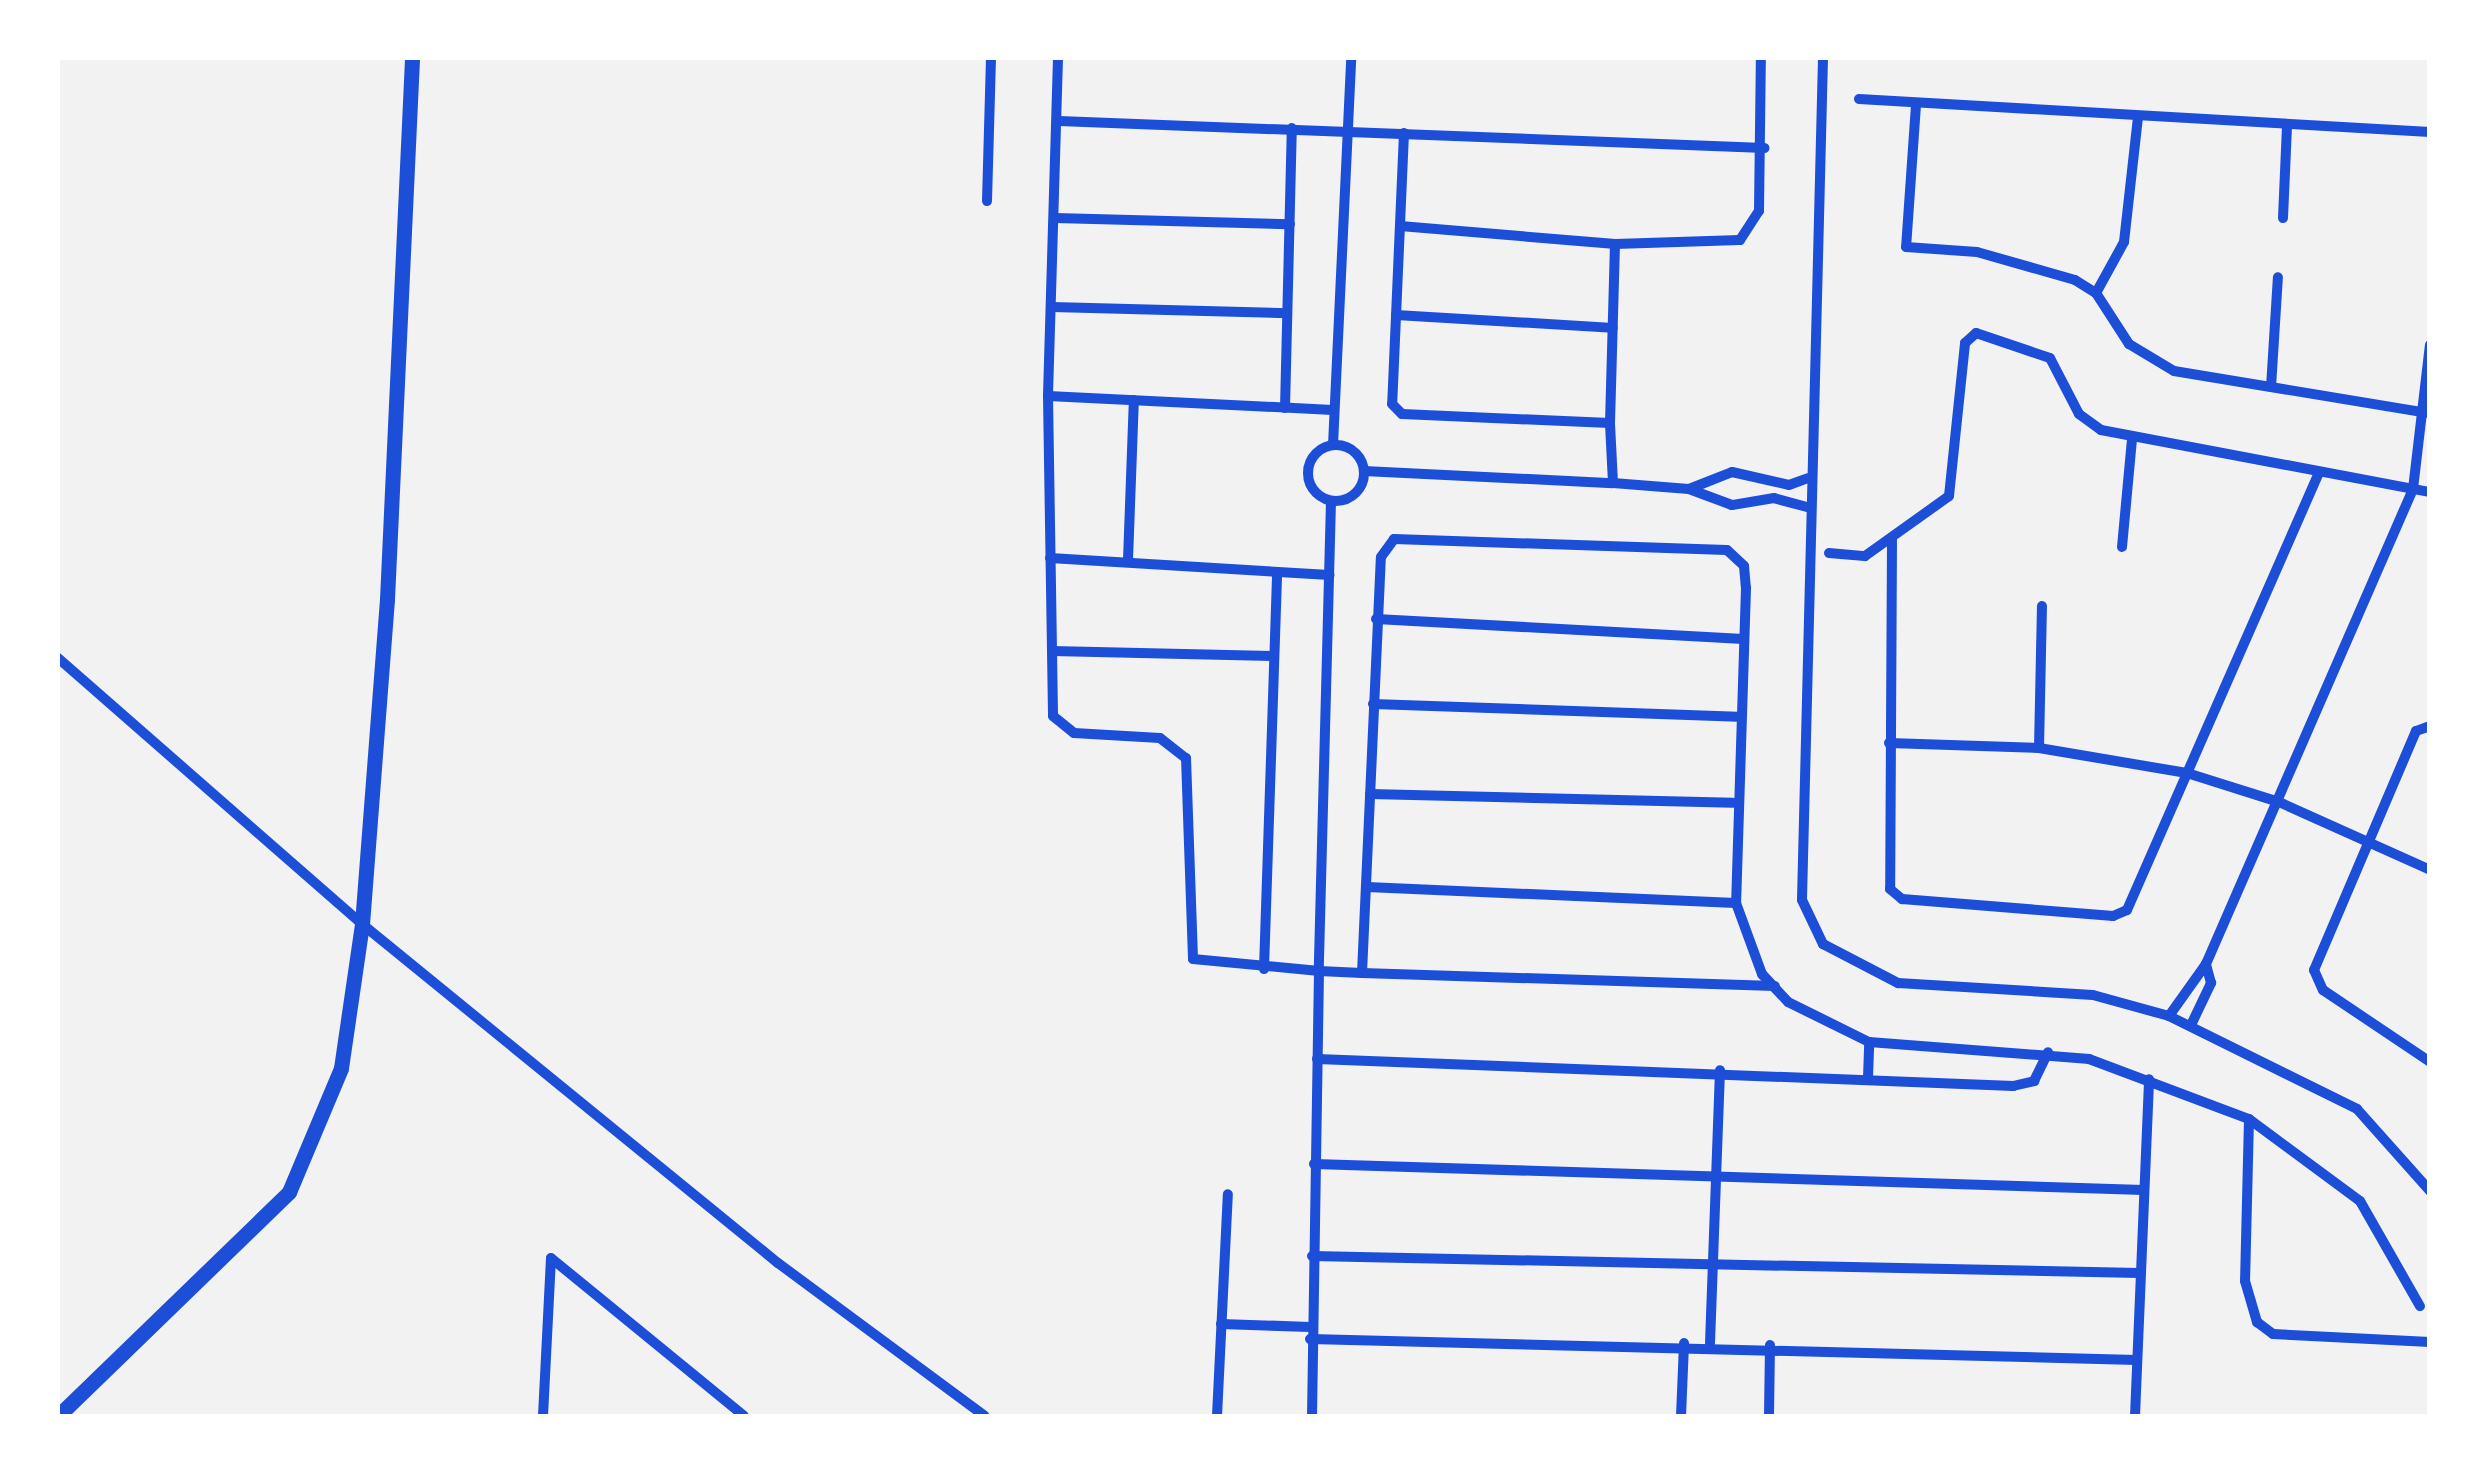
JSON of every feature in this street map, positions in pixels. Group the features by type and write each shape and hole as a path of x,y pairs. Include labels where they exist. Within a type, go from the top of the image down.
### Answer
{"main road":[{"path":"58,1416 288,1192 341,1068 362,924 412,58"}],"street":[{"path":"986,201 992,58"},
{"path":"1058,58 1048,396 1052,651 1059,726 1160,738 1186,758 1193,960 1264,970 1776,986"},
{"path":"1333,445 1351,58"},
{"path":"1400,226 1615,244 1740,240 1759,211 1764,148 1761,58"},
{"path":"1823,58 1806,508 1802,900 1823,944 1898,984 2092,995 2170,1016 2357,1109 2430,1191"},
{"path":"1859,99 2430,132"},
{"path":"1916,105 1906,246 2034,265 2096,293 2152,364 2427,412"},
{"path":"2096,293 2126,230 2138,117"},
{"path":"1059,121 1764,148"},
{"path":"2283,218 2288,125"},
{"path":"1285,408 1292,128"},
{"path":"1404,133 1392,404 1402,414 1610,423"},
{"path":"1055,218 1290,224"},
{"path":"1613,483 1610,423 1615,244"},
{"path":"2271,387 2278,276"},
{"path":"1052,308 1287,313"},
{"path":"1396,315 1612,328"},
{"path":"1829,553 1865,556 1892,540 1954,484 1965,343 1976,333 2039,350 2087,424 2132,439 2430,492"},
{"path":"2170,1016 2206,964 2413,489 2427,412 2430,345"},
{"path":"1048,396 1333,410"},
{"path":"1128,560 1134,400"},
{"path":"2122,547 2132,439"},
{"path":"1312,1416 1310,1333 1330,500 1308,476 1318,452 1333,445 1358,454 1364,471 1354,494 1330,500"},
{"path":"1364,471 1690,488 1732,505 1774,498 1806,508"},
{"path":"1690,488 1732,472 1789,486 1808,478"},
{"path":"1892,540 1884,877 1902,899 2120,914 2187,773 2318,472"},
{"path":"1362,973 1381,557 1410,534 1712,548 1744,566 1733,803 1736,904 1762,974 1834,1031 1869,1042 2048,1052 2149,1079 2248,1119 2360,1201 2420,1306"},
{"path":"1050,558 1329,575"},
{"path":"1264,970 1277,572"},
{"path":"2039,748 2042,606"},
{"path":"1376,618 1743,639"},
{"path":"1052,651 1274,656"},
{"path":"58,658 362,924 778,1263 985,1416"},
{"path":"1373,704 1738,718"},
{"path":"2430,726 2416,730 2369,841 2317,982 2430,1062"},
{"path":"1888,743 2039,748 2187,773 2279,802 2430,870"},
{"path":"1370,794 1733,803"},
{"path":"1367,887 1736,904"},
{"path":"2191,1025 2211,983 2206,964"},
{"path":"1868,1078 1869,1042"},
{"path":"1316,1058 1720,1070 2014,1086 2034,1081 2048,1052"},
{"path":"1710,1343 1720,1070"},
{"path":"2135,1416 2149,1079"},
{"path":"2248,1119 2246,1281 2258,1322 2272,1334 2430,1342"},
{"path":"1314,1164 2144,1190"},
{"path":"1217,1416 1228,1194"},
{"path":"1312,1256 2139,1272"},
{"path":"543,1416 550,1258 744,1416"},
{"path":"1222,1324 1310,1333 1684,1342 2136,1360"},
{"path":"1681,1416 1684,1342"},
{"path":"1769,1416 1770,1346"}]}
